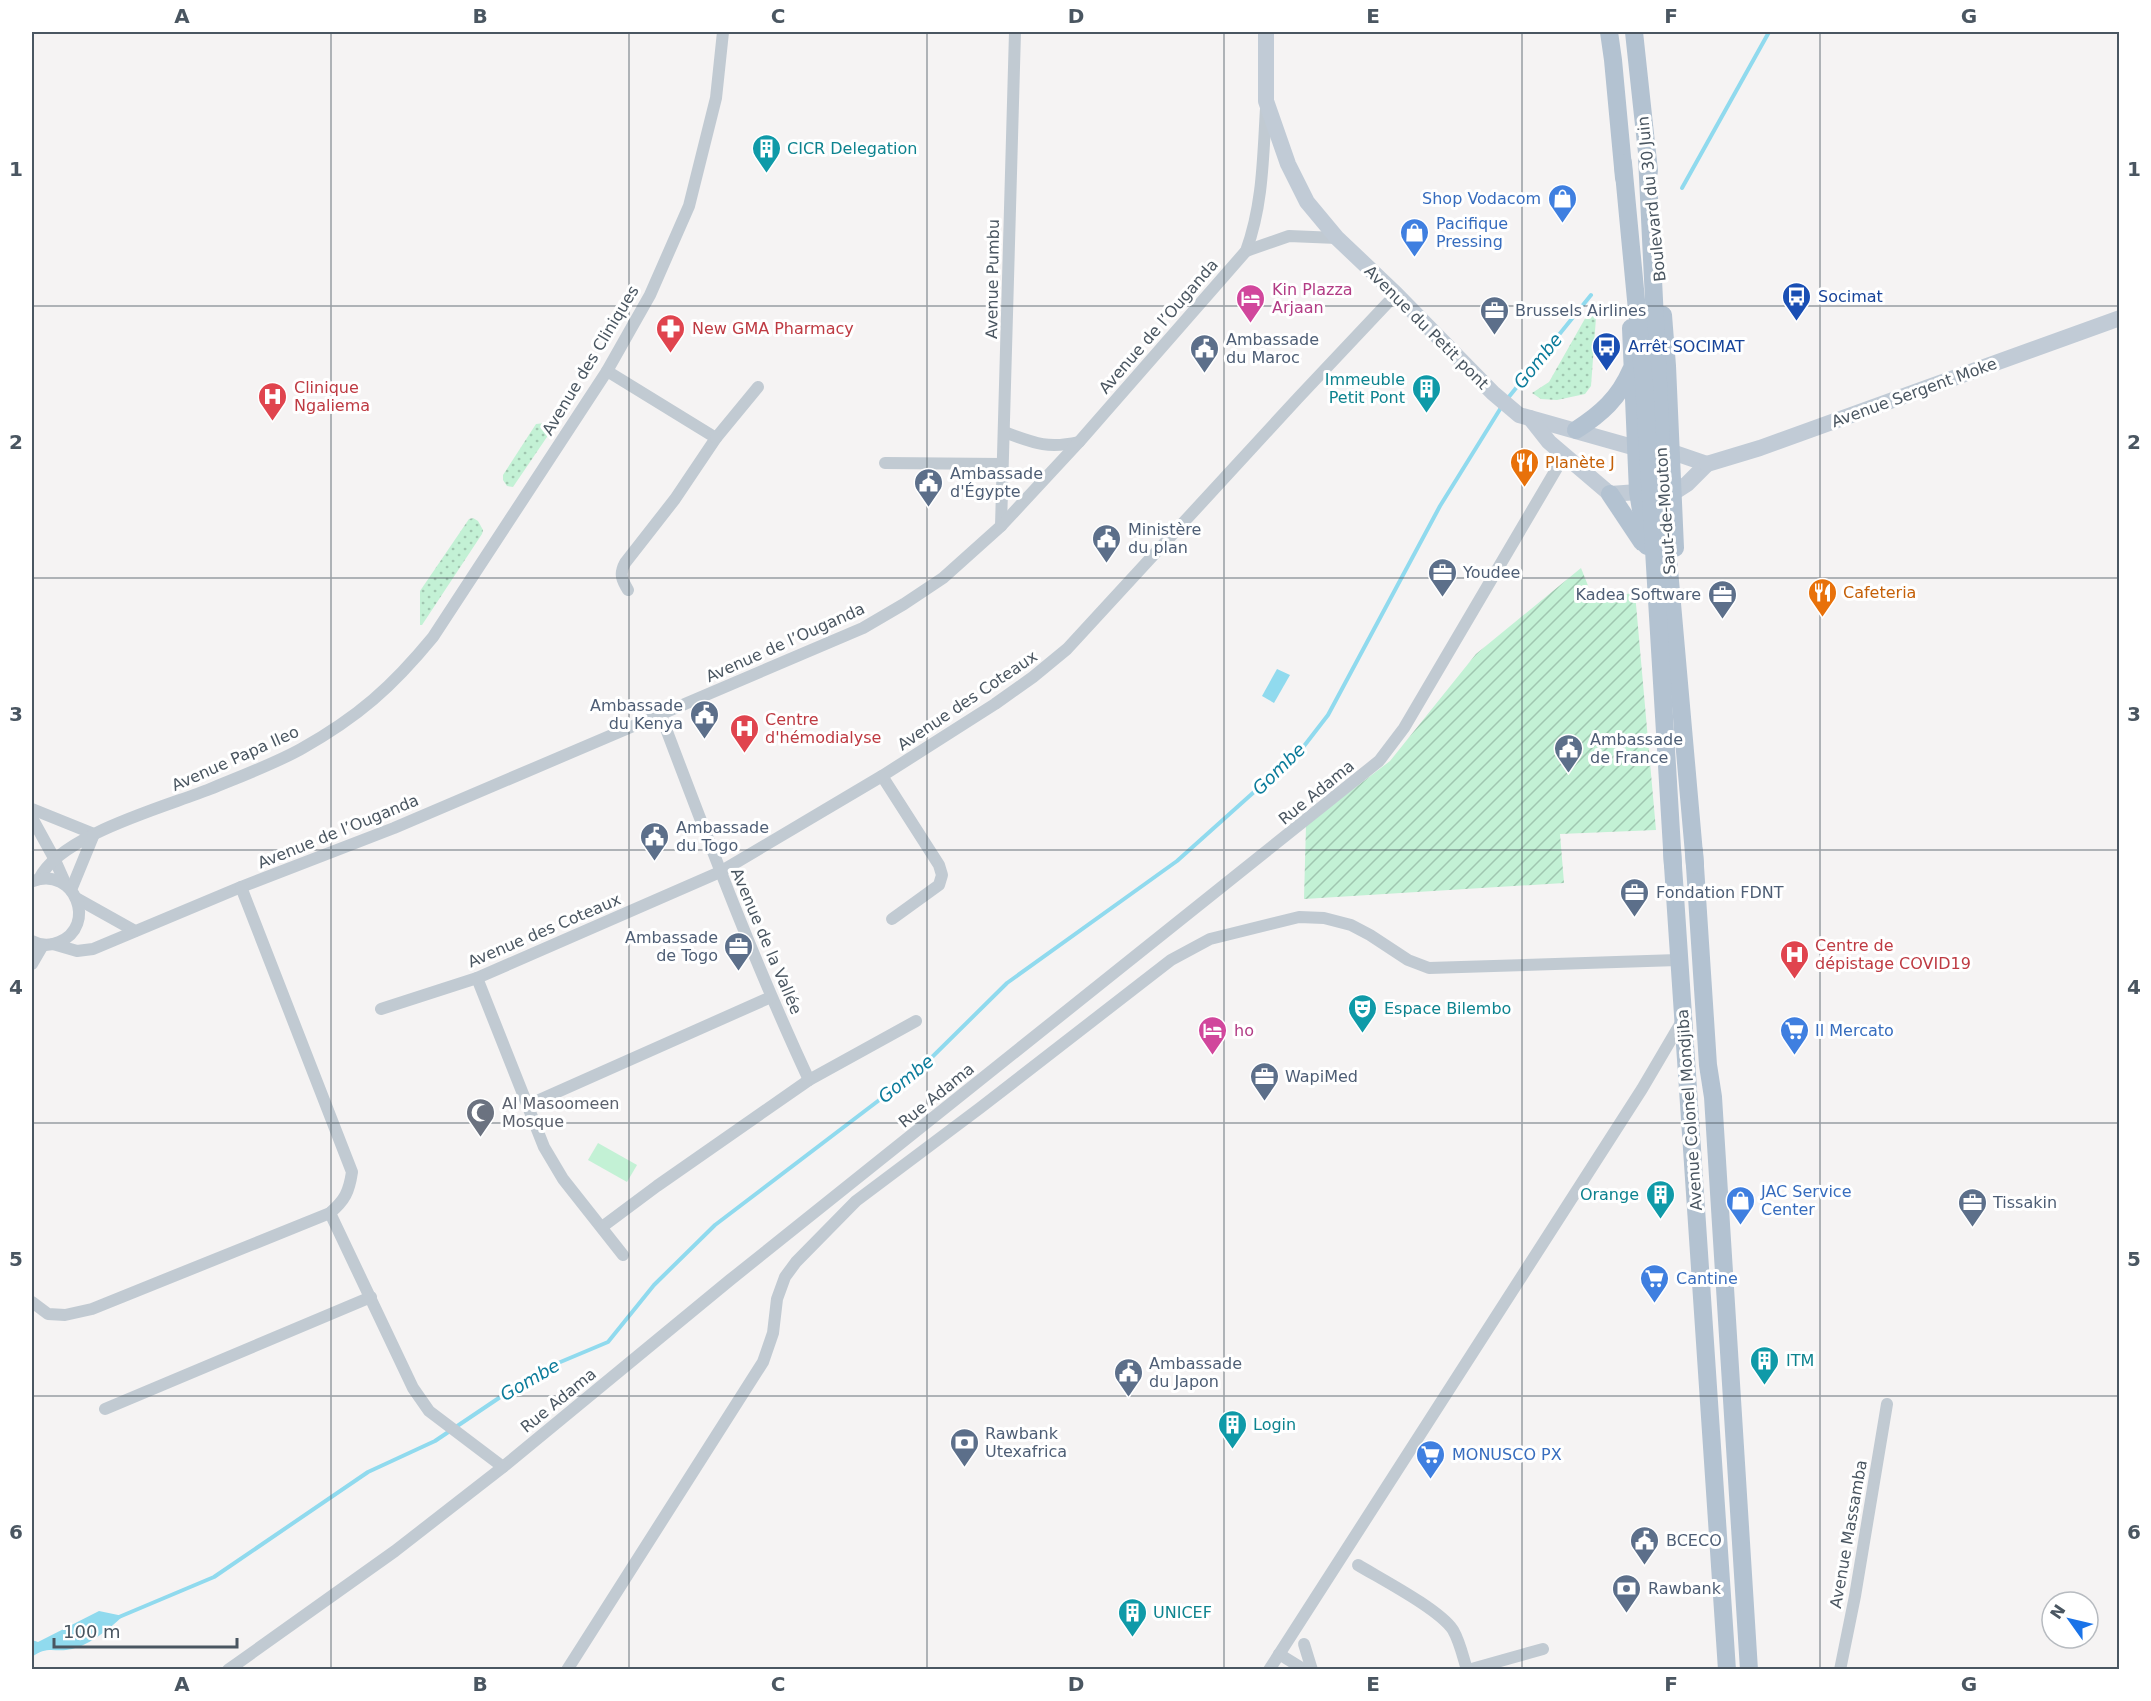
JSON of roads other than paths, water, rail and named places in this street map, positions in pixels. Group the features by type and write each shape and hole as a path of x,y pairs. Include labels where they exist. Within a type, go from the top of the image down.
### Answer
{"main road":[{"name":"Avenue du Petit pont","path":"1266,32 1266,101 1276,133 1307,202 1337,238 1396,294 1493,393 1524,417"},
{"name":"Boulevard du 30 Juin","path":"1609,32 1623,163 1636,448"},
{"name":"Boulevard du 30 Juin","path":"1634,32 1653,198 1667,366 1673,493"},
{"name":"Saut-de-Mouton","path":"1647,157 1665,524 1695,865"},
{"name":"Saut-de-Mouton","path":"1623,163 1644,384 1673,865"},
{"name":"Avenue Sergent Moke","path":"1707,464 1760,448 1970,370 2120,318"},
{"path":"1576,430 1608,407 1624,386 1633,366"},
{"path":"1635,416 1670,414"},
{"path":"1524,417 1636,448 1672,452 1707,464 1687,484 1673,493 1610,494"},
{"path":"1524,417 1564,456 1610,494 1648,551"},
{"name":"Avenue Colonel Mondjiba","path":"1636,448 1638,492 1648,551 1673,865 1727,1670"},
{"name":"Avenue Colonel Mondjiba","path":"1673,493 1676,583 1708,1065 1713,1097 1749,1670"},
{"path":"1644,527 1674,525"},
{"path":"1682,1021 1705,1020"},
{"path":"1722,1586 1744,1584"}],"street":[{"name":"Avenue des Cliniques","path":"507,522 607,371 650,295 689,206 716,98 723,32"},
{"name":"Avenue Pumbu","path":"1001,526 1015,32"},
{"name":"Avenue de l’Ouganda","path":"43,944 77,951 93,949 241,887 394,828 863,628 943,578 1001,526 1079,442 1246,251 1254,230 1263,178 1266,101"},
{"name":"Avenue de l’Ouganda","path":"1246,251 1289,236 1337,238"},
{"name":"Avenue des Coteaux","path":"381,1010 477,978 720,872 882,776 1034,677 1068,649 1396,294"},
{"path":"607,371 716,438"},
{"path":"628,590 621,579 621,570 625,563 675,499 716,438 758,387"},
{"path":"1004,432 1043,445 1059,446 1079,442"},
{"name":"Rue Adama","path":"228,1670 395,1551 503,1467 730,1280 1379,762 1404,728 1564,456"},
{"path":"885,463 1002,464"},
{"name":"Avenue Papa Ileo","path":"35,880 54,858 94,834 211,789 300,749 360,712 406,670 433,637 507,522"},
{"name":"Avenue de la Vallée","path":"660,713 720,872 771,997 809,1080"},
{"path":"882,776 934,858 942,875 939,885 892,919"},
{"path":"32,809 94,834 71,891"},
{"path":"32,818 71,891 79,917 76,926 63,940 43,944 32,964"},
{"path":"35,880 53,879 135,931"},
{"path":"32,1302 48,1314 65,1315 92,1309 330,1213 342,1203 352,1172 241,887"},
{"path":"567,1670 763,1362 773,1333 777,1299 785,1277 796,1262 856,1201 1171,960 1210,939 1299,917 1324,918 1351,925 1408,960 1429,968 1678,960"},
{"path":"477,978 544,1148 563,1179 623,1255"},
{"path":"528,1105 771,997"},
{"path":"602,1227 809,1080 916,1021"},
{"path":"1269,1670 1642,1089 1682,1021"},
{"path":"330,1213 414,1388 429,1411 503,1467"},
{"path":"105,1409 371,1297"},
{"name":"Avenue Massamba","path":"1840,1670 1855,1596 1887,1404"},
{"path":"1358,1565 1414,1599 1449,1625 1458,1641 1468,1670 1543,1649"},
{"path":"1304,1644 1312,1670"},
{"path":"1279,1654 1305,1670"}],"water":[{"path":"1277,669 1290,675 1274,703 1262,696"},
{"path":"99,1611 123,1616 86,1644 66,1650 42,1651 32,1657 32,1640 38,1642"}],"waterway":[{"name":"Gombe","path":"1682,188 1769,32"},
{"name":"Gombe","path":"1508,398 1591,295"},
{"name":"Gombe","path":"119,1617 214,1577 368,1472 435,1441 539,1371 608,1342 654,1285 715,1225 920,1069 1007,983 1177,861 1294,759 1328,715 1440,506 1502,406"}],"place":[{"name":"CICR Delegation","path":"766,174"},
{"name":"Shop Vodacom","path":"1562,224"},
{"name":"Pacifique Pressing","path":"1415,258"},
{"name":"Socimat","path":"1797,322"},
{"name":"Kin Plazza Arjaan","path":"1251,324"},
{"name":"Brussels Airlines","path":"1494,336"},
{"name":"New GMA Pharmacy","path":"671,354"},
{"name":"Arrêt SOCIMAT","path":"1607,372"},
{"name":"Ambassade du Maroc","path":"1205,374"},
{"name":"Immeuble Petit Pont","path":"1426,414"},
{"name":"Clinique Ngaliema","path":"273,422"},
{"name":"Planète J","path":"1524,488"},
{"name":"Ambassade d'Égypte","path":"929,508"},
{"name":"Ministère du plan","path":"1107,564"},
{"name":"Youdee","path":"1442,598"},
{"name":"Cafeteria","path":"1822,618"},
{"name":"Kadea Software","path":"1722,620"},
{"name":"Ambassade du Kenya","path":"704,740"},
{"name":"Centre d'hémodialyse","path":"744,754"},
{"name":"Ambassade de France","path":"1569,774"},
{"name":"Ambassade du Togo","path":"655,862"},
{"name":"Fondation FDNT","path":"1635,918"},
{"name":"Ambassade de Togo","path":"739,972"},
{"name":"Centre de dépistage COVID19","path":"1794,980"},
{"name":"Espace Bilembo","path":"1363,1034"},
{"name":"ho","path":"1213,1056"},
{"name":"Il Mercato","path":"1794,1056"},
{"name":"WapiMed","path":"1264,1102"},
{"name":"Al Masoomeen Mosque","path":"481,1138"},
{"name":"Orange","path":"1660,1220"},
{"name":"JAC Service Center","path":"1740,1226"},
{"name":"Tissakin","path":"1972,1228"},
{"name":"Cantine","path":"1655,1304"},
{"name":"ITM","path":"1765,1386"},
{"name":"Ambassade du Japon","path":"1128,1398"},
{"name":"Login","path":"1232,1450"},
{"name":"Rawbank Utexafrica","path":"964,1468"},
{"name":"MONUSCO PX","path":"1431,1480"},
{"name":"BCECO","path":"1645,1566"},
{"name":"Rawbank","path":"1627,1614"},
{"name":"UNICEF","path":"1132,1638"}]}
